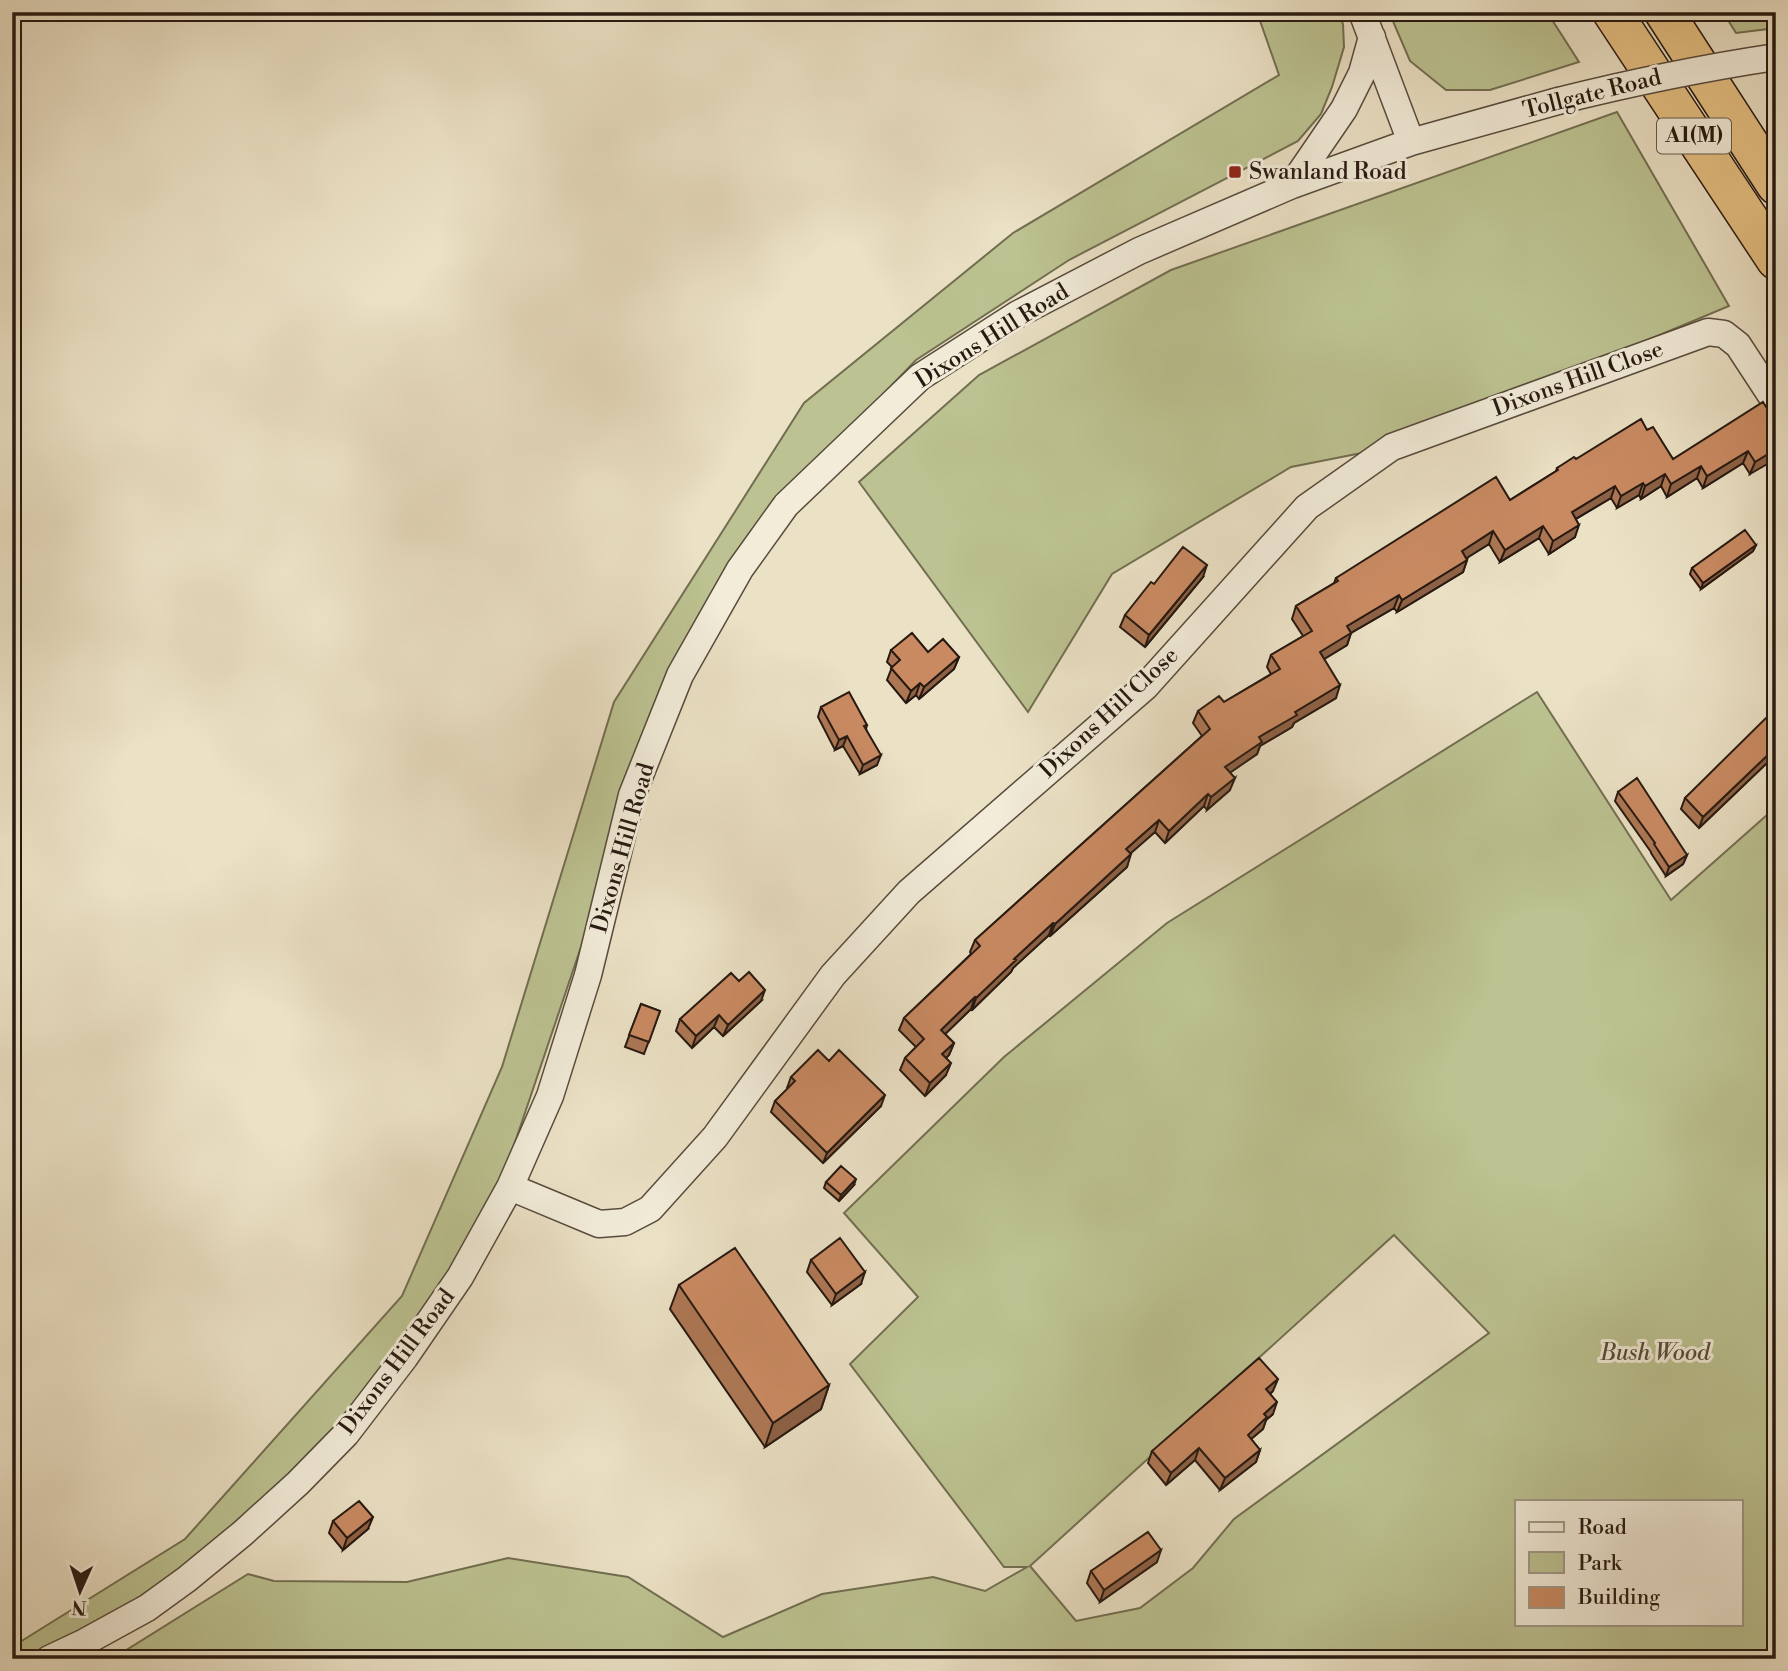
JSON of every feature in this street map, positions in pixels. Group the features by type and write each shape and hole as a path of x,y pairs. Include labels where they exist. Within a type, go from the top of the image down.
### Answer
{"highway":[{"name":"A1(M)","path":"1612,12 1776,260"},
{"name":"A1(M)","path":"1664,12 1776,186"}],"street":[{"path":"1362,12 1411,142"},
{"path":"1292,185 1344,109 1362,73 1372,37"},
{"name":"Tollgate Road","path":"1411,142 1633,82 1776,57"},
{"name":"Dixons Hill Road","path":"49,1659 147,1608 243,1533 299,1483 346,1434 405,1357 460,1277 510,1187 550,1096 588,975 632,795 680,675 740,569 786,505 920,377 1018,314 1139,251 1292,185 1411,142"},
{"name":"Dixons Hill Close","path":"510,1187 599,1224 625,1222 650,1209 715,1137 833,975 909,892 1145,687 1307,507 1392,447 1708,332 1724,334 1738,345 1776,403"}],"green space":[{"path":"1257,12 1337,12 1343,24 1344,47 1332,87 1321,114 1298,141 1069,260 916,360 751,531 706,603 583,941 505,1172 450,1276 298,1475 213,1547 104,1621 25,1659 12,1659 12,1647 185,1539 402,1296 502,1067 614,702 804,403 1013,233 1279,75"},
{"path":"1389,12 1547,12 1579,62 1490,90 1446,90 1410,61"},
{"path":"1723,12 1776,12 1776,28 1736,33"},
{"path":"1617,112 1729,306 1392,447 1291,467 1112,574 1028,712 859,482 979,375 1171,270"},
{"name":"Bush Wood","path":"1537,692 1671,900 1776,807 1776,1659 112,1659 248,1574 274,1581 407,1582 508,1558 628,1577 723,1637 822,1594 933,1577 985,1591 1027,1567 1004,1567 850,1364 918,1297 844,1213 1004,1057 1167,923","holes":["1394,1235 1489,1333 1234,1519 1193,1568 1140,1608 1076,1621 1030,1566"]}],"building":[{"path":"1763,402 1776,423 1776,449 1755,462 1748,451 1707,476 1701,466 1671,484 1665,474 1621,496 1615,486 1572,512 1579,525 1553,541 1543,526 1505,550 1493,531 1462,551 1467,560 1402,600 1399,595 1347,626 1351,633 1320,652 1340,685 1259,737 1262,742 1225,767 1235,778 1211,797 1208,794 1169,831 1159,820 1126,849 1131,854 1014,959 1016,960 941,1030 954,1043 942,1054 951,1063 930,1083 905,1058 924,1039 904,1018 980,946 975,940 1210,729 1198,711 1219,696 1224,702 1280,669 1271,655 1312,631 1296,606 1496,477 1510,500 1574,457 1576,459 1641,419 1647,430 1653,427 1673,459"},
{"path":"1745,530 1756,545 1703,583 1692,568"},
{"path":"1183,547 1207,565 1149,635 1125,615"},
{"path":"912,633 928,652 943,639 959,657 924,687 920,683 911,691 891,668 900,660 891,650"},
{"path":"849,692 881,755 863,765 847,736 839,740 821,707"},
{"path":"1771,713 1776,717 1775,752 1773,750 1703,817 1685,798"},
{"path":"1637,778 1687,855 1669,867 1618,792"},
{"path":"749,972 765,990 728,1025 719,1015 696,1036 680,1019 731,973 739,981"},
{"path":"641,1004 660,1011 649,1042 629,1035"},
{"path":"818,1050 829,1061 839,1050 885,1095 827,1153 775,1101 795,1081 791,1077"},
{"path":"841,1166 856,1179 841,1195 826,1182"},
{"path":"840,1238 865,1272 836,1294 811,1260"},
{"path":"735,1248 829,1385 773,1423 679,1285"},
{"path":"1259,1358 1278,1379 1266,1389 1277,1402 1264,1414 1267,1417 1248,1435 1260,1450 1225,1478 1199,1448 1171,1473 1152,1451"},
{"path":"359,1501 373,1517 347,1538 333,1521"},
{"path":"1148,1532 1161,1550 1104,1590 1091,1571"}],"place":[{"name":"Swanland Road","path":"1235,172"}]}
